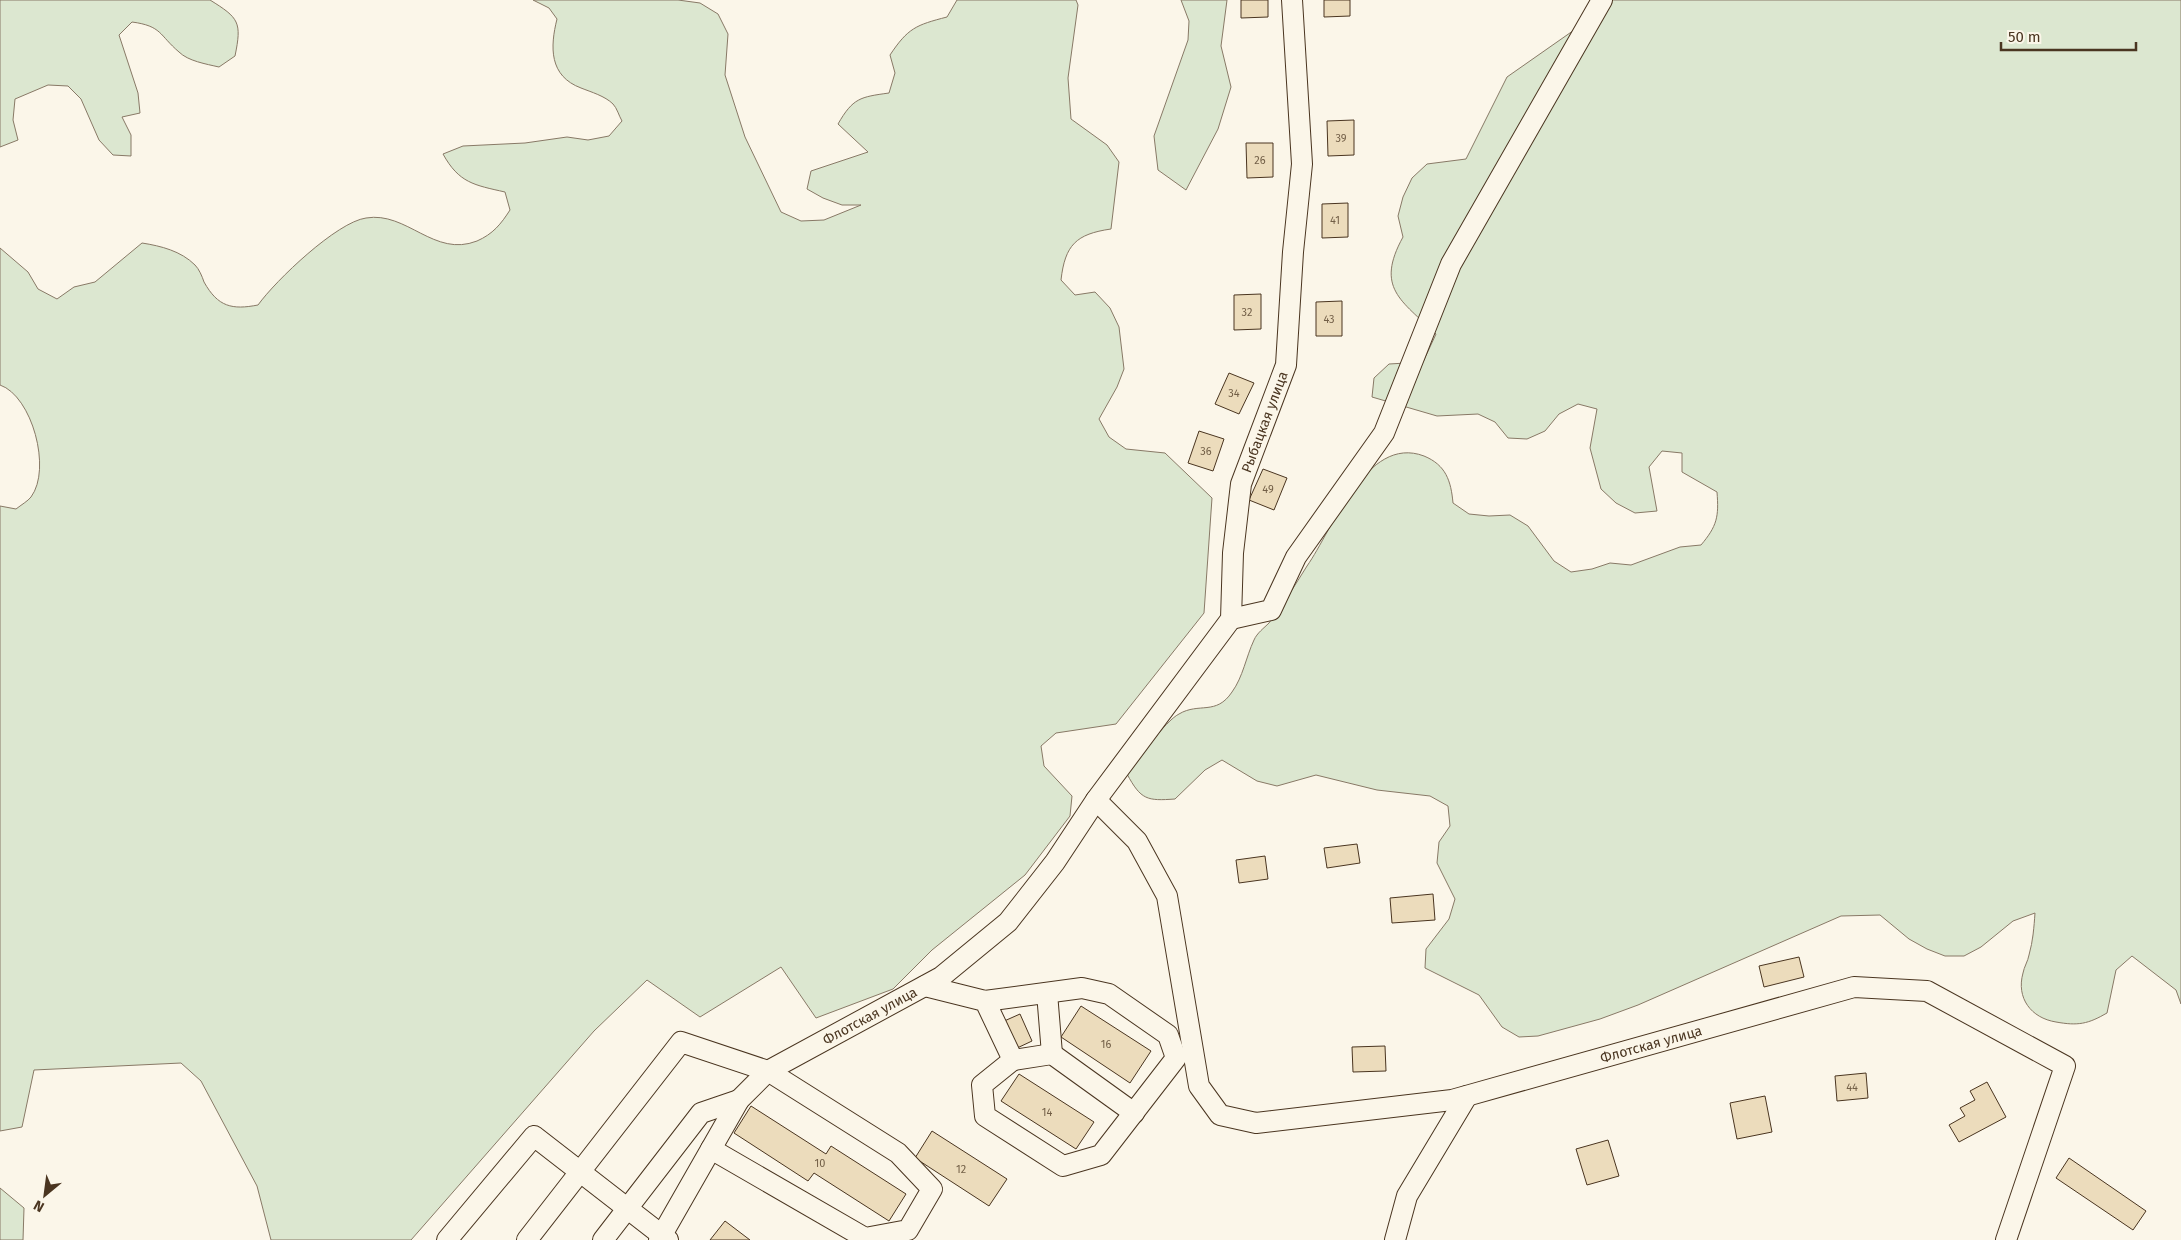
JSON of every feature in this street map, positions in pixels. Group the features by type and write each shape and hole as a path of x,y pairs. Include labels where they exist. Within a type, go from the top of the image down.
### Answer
{"street":[{"name":"Рыбацкая улица","path":"1231,619 1233,553 1241,484 1286,365 1293,252 1302,164 1292,0"},
{"path":"1096,800 1231,619 1270,610 1296,557 1384,433 1451,264 1602,0"},
{"name":"Флотская улица","path":"663,1238 739,1100 768,1071 924,986 978,948 1008,922 1055,862 1096,800 1137,841 1167,896 1199,1086 1220,1115 1256,1123 1452,1100 1854,987 1927,991 2065,1066 2006,1240"},
{"path":"924,986 985,1001 1082,988 1109,994 1168,1035 1176,1058 1134,1113 1101,1155 1062,1166 985,1116 982,1085 1013,1060 1052,1054 1134,1113"},
{"path":"1047,994 1052,1054"},
{"path":"985,1001 1013,1060"},
{"path":"527,1240 681,1042 768,1071 898,1153 932,1189 908,1230 865,1238 711,1149"},
{"path":"1395,1240 1407,1196 1467,1096"},
{"path":"603,1240 701,1113 739,1100"},
{"path":"447,1240 534,1136 663,1238"}],"green space":[{"path":"0,0 210,0 227,12 236,22 238,35 235,56 219,67 198,62 183,55 155,29 132,22 119,35 138,93 140,113 122,117 131,135 131,156 113,155 99,140 81,99 68,86 48,85 15,99 13,120 18,140 0,147"},
{"path":"533,0 678,0 700,3 718,14 728,34 725,75 745,137 781,212 801,221 824,220 861,205 842,205 823,198 807,189 811,171 868,152 838,124 848,109 858,100 889,93 895,73 890,55 908,33 920,25 947,17 957,0 1076,0 1078,5 1068,78 1071,119 1107,145 1119,162 1111,229 1089,234 1074,243 1066,258 1061,280 1075,295 1095,292 1110,308 1119,327 1124,369 1117,387 1099,419 1109,437 1126,449 1165,453 1212,498 1204,613 1116,724 1056,733 1041,746 1044,766 1072,796 1070,816 1025,875 932,950 893,989 816,1018 781,967 700,1017 647,980 594,1031 411,1240 271,1240 257,1186 201,1081 181,1063 34,1070 22,1127 0,1131 0,506 16,509 28,500 37,485 40,469 39,452 29,418 21,403 11,392 0,385 0,248 28,272 38,289 57,299 74,287 95,282 142,243 156,246 177,253 195,265 209,290 220,302 233,307 241,307 258,305 278,281 324,241 339,230 366,218 381,218 395,221 447,244 462,245 477,241 496,228 510,210 505,192 476,185 461,177 443,154 463,146 525,143 567,137 588,140 609,136 622,121 616,108 610,101 570,83 557,68 554,60 553,40 557,19 549,8"},
{"path":"1181,0 1227,0 1221,46 1231,87 1218,129 1186,190 1158,170 1154,136 1188,40 1189,21"},
{"path":"1596,0 2181,0 2181,1004 2176,990 2132,956 2116,970 2107,1013 2094,1020 2077,1024 2056,1022 2039,1016 2027,1005 2021,982 2032,939 2035,913 2013,921 1981,947 1964,956 1945,956 1927,949 1909,939 1880,915 1841,916 1638,1005 1600,1019 1538,1036 1519,1037 1502,1027 1479,995 1425,968 1426,949 1449,919 1455,899 1437,863 1439,842 1450,826 1448,806 1430,796 1377,790 1316,775 1277,786 1257,781 1222,760 1205,770 1175,799 1151,799 1141,794 1132,783 1127,774 1166,724 1186,711 1220,704 1232,692 1239,680 1255,637 1269,623 1284,602 1353,490 1368,472 1385,459 1403,453 1424,456 1438,464 1449,481 1453,503 1469,514 1489,516 1510,515 1528,526 1554,561 1571,572 1592,569 1610,563 1631,565 1680,547 1701,545 1711,532 1717,515 1717,492 1682,472 1682,453 1662,451 1649,467 1657,511 1635,513 1616,503 1601,489 1590,448 1597,409 1578,404 1559,414 1545,431 1527,439 1508,438 1495,422 1478,414 1437,416 1372,397 1374,378 1389,364 1423,362 1436,334 1403,302 1396,292 1392,281 1391,269 1395,254 1403,237 1398,216 1403,197 1412,178 1427,164 1466,159 1507,77 1587,21"},
{"path":"0,1188 24,1208 23,1240 0,1240"}],"building":[{"path":"1241,0 1268,0 1268,17 1241,18"},
{"path":"1324,0 1350,0 1350,16 1324,17"},
{"path":"1354,120 1354,155 1328,156 1327,121"},
{"path":"1246,143 1273,143 1273,177 1247,178"},
{"path":"1348,203 1348,237 1322,238 1322,204"},
{"path":"1261,294 1261,329 1234,330 1234,295"},
{"path":"1342,301 1342,336 1316,336 1316,302"},
{"path":"1229,373 1254,383 1239,414 1215,404"},
{"path":"1199,431 1224,439 1213,471 1188,463"},
{"path":"1263,469 1287,478 1274,510 1249,500"},
{"path":"1357,844 1360,863 1327,868 1324,848"},
{"path":"1265,856 1268,879 1239,883 1236,860"},
{"path":"1433,894 1435,920 1392,923 1390,898"},
{"path":"1799,957 1804,977 1764,987 1759,966"},
{"path":"1081,1006 1151,1051 1130,1083 1061,1037"},
{"path":"1020,1014 1032,1041 1015,1049 1002,1022"},
{"path":"1385,1046 1386,1071 1353,1072 1352,1047"},
{"path":"1866,1073 1868,1098 1837,1101 1835,1076"},
{"path":"1019,1074 1094,1122 1076,1149 1001,1101"},
{"path":"1987,1082 2006,1117 1959,1142 1949,1125 1965,1116 1960,1108 1975,1100 1970,1091"},
{"path":"1765,1096 1772,1132 1737,1139 1730,1103"},
{"path":"751,1106 826,1154 831,1146 906,1194 889,1221 814,1173 808,1181 734,1133"},
{"path":"932,1131 1007,1179 989,1206 915,1158"},
{"path":"1608,1140 1619,1176 1587,1185 1576,1149"},
{"path":"2069,1158 2146,1211 2133,1230 2056,1178"},
{"path":"725,1221 750,1240 710,1240"}]}
